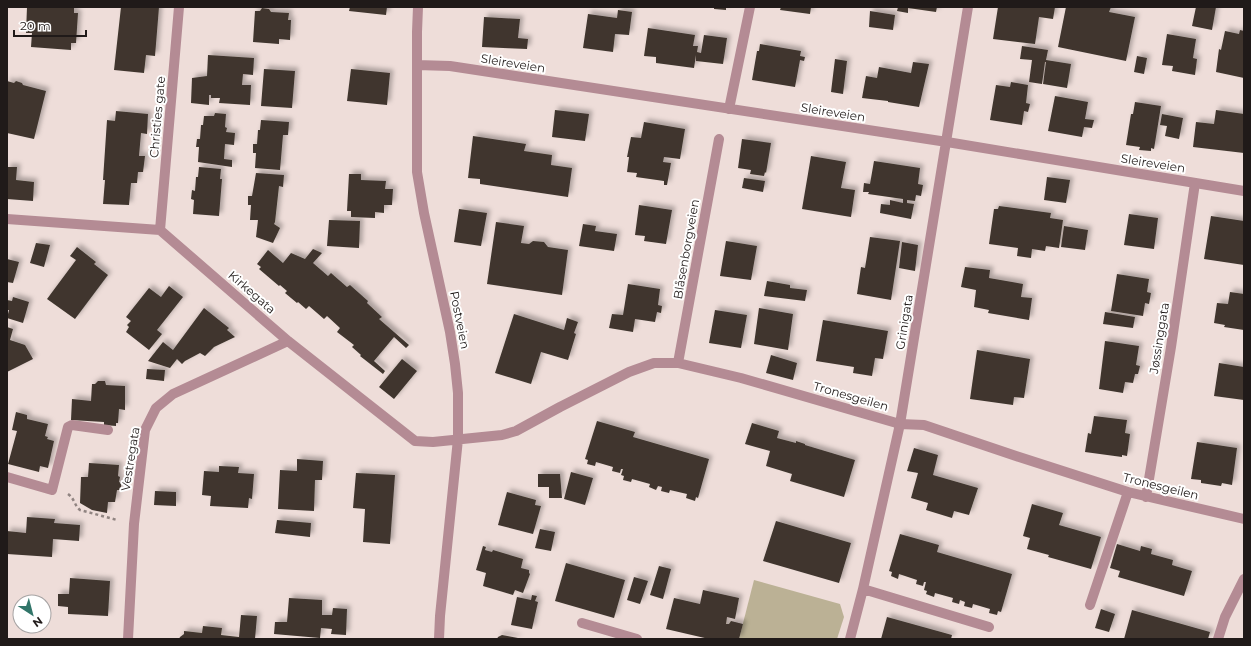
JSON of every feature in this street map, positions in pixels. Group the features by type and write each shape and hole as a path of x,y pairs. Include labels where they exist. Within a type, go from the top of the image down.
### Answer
{"street":[{"name":"Christies gate","path":"160,230 179,7"},
{"name":"Postveien","path":"418,7 417,172 424,213 450,332 458,393 458,439 439,639"},
{"path":"729,109 750,7"},
{"name":"Grinigata","path":"850,639 863,589 900,424 968,7"},
{"name":"Sleireveien","path":"417,65 450,66 947,142 1244,191"},
{"name":"Blåsenborgveien","path":"678,363 718,139"},
{"name":"Jøssinggata","path":"1146,497 1172,347 1195,183"},
{"path":"7,219 160,230"},
{"name":"Kirkegata","path":"160,230 288,341 415,441 433,442 458,439"},
{"name":"Vestregata","path":"128,639 134,524 145,430 156,408 173,394 288,341"},
{"name":"Tronesgeilen","path":"458,439 502,435 516,432 560,407 629,372 654,363 678,363 741,378 900,424 924,425 1128,492 1244,519"},
{"path":"8,477 52,490 68,428 72,425 108,430"},
{"path":"1090,605 1128,492"},
{"path":"1218,639 1225,617 1243,586"},
{"path":"863,589 989,627"},
{"path":"582,623 637,639"}],"path":[{"path":"52,490 73,497 77,507 80,510 134,524"}],"shaded area":[{"path":"754,580 840,604 844,617 837,639 739,639"}],"building":[{"path":"27,7 74,7 74,13 78,13 76,43 71,43 71,50 31,47 32,33 26,33"},
{"path":"121,7 159,7 155,56 146,55 144,73 114,70"},
{"path":"350,7 387,7 386,15 349,11"},
{"path":"714,7 726,7 726,10 714,9"},
{"path":"781,7 811,7 810,14 780,10"},
{"path":"898,7 937,7 936,12 908,8 908,13 897,11"},
{"path":"998,7 1055,7 1053,19 1039,17 1035,44 993,39"},
{"path":"1066,7 1111,7 1109,12 1135,17 1126,61 1058,47"},
{"path":"1196,7 1216,7 1212,30 1192,26"},
{"path":"262,8 269,9 271,12 289,13 288,20 291,20 290,40 279,39 279,44 253,42 255,11 260,11"},
{"path":"618,10 632,12 629,35 615,34 613,52 583,48 588,14 617,18"},
{"path":"870,11 895,15 893,30 869,27"},
{"path":"484,17 520,19 518,38 528,39 527,49 482,47"},
{"path":"648,28 695,35 693,46 698,46 697,52 701,53 704,35 727,38 723,64 696,61 696,55 694,68 656,63 656,57 644,56"},
{"path":"1240,30 1244,31 1244,78 1216,72 1219,49 1221,50 1225,31 1239,34"},
{"path":"1167,34 1196,39 1193,58 1197,59 1195,75 1172,71 1173,66 1162,65"},
{"path":"760,44 801,51 800,56 805,57 804,61 800,60 795,87 752,80 757,51 759,51"},
{"path":"1022,46 1048,50 1046,60 1071,64 1067,88 1043,84 1046,62 1042,84 1029,82 1032,60 1020,59"},
{"path":"208,55 254,58 253,75 243,74 242,85 251,85 250,105 219,103 220,98 211,98 211,95 209,95 209,105 191,103 192,78 207,76"},
{"path":"1137,56 1147,58 1144,74 1134,72"},
{"path":"835,59 847,61 843,94 831,92"},
{"path":"913,62 929,64 919,107 862,98 866,76 877,78 879,67 911,73"},
{"path":"264,69 295,71 292,108 261,106"},
{"path":"351,69 390,73 387,105 347,101"},
{"path":"7,81 14,83 16,81 22,83 23,85 46,91 34,139 7,133"},
{"path":"1011,82 1028,85 1026,103 1030,104 1028,112 1024,111 1022,125 990,120 996,85 1010,87"},
{"path":"1055,96 1088,102 1085,119 1094,120 1092,128 1084,127 1082,137 1048,131"},
{"path":"1135,102 1161,106 1154,149 1151,148 1151,151 1139,150 1140,147 1126,145 1131,114 1133,114"},
{"path":"555,110 589,114 585,141 552,137"},
{"path":"1216,110 1244,114 1244,153 1193,147 1196,122 1214,124"},
{"path":"116,111 148,114 147,134 141,133 139,156 145,156 143,172 138,172 137,183 131,183 129,205 103,204 107,120 115,121"},
{"path":"215,113 226,114 226,132 235,133 234,145 225,144 224,159 232,160 232,167 198,162 199,147 196,147 197,139 200,139 201,125 203,125 204,116 214,116"},
{"path":"1162,114 1183,118 1179,139 1165,136 1167,126 1160,125"},
{"path":"261,120 289,122 288,135 283,135 280,170 255,168 256,153 253,153 253,144 257,144 258,130 260,130"},
{"path":"644,122 685,129 680,159 664,157 663,162 671,163 667,185 664,185 664,181 636,177 637,173 627,172 629,157 627,157 631,137 641,138"},
{"path":"473,136 526,144 524,151 552,155 551,165 572,168 568,197 480,184 480,179 468,178"},
{"path":"742,139 771,143 766,173 765,172 764,176 750,174 751,170 738,168"},
{"path":"811,156 846,162 841,188 855,190 851,217 802,209"},
{"path":"874,161 920,168 918,184 923,185 921,196 916,195 915,201 907,200 907,203 914,204 911,219 880,213 881,204 890,205 890,200 903,203 903,199 863,192 864,183 870,184"},
{"path":"7,167 17,167 16,180 34,182 33,201 7,199"},
{"path":"199,167 221,169 220,179 222,179 219,216 193,214 194,200 191,199 192,190 195,191 196,177 198,177"},
{"path":"256,173 284,175 283,187 279,186 274,224 280,228 273,243 256,237 258,220 250,220 251,205 248,205 248,196 252,196"},
{"path":"349,174 361,174 361,180 386,181 385,189 393,189 392,205 384,205 384,213 375,212 375,218 351,217 351,211 347,211"},
{"path":"1047,177 1070,180 1066,203 1044,200"},
{"path":"744,178 765,181 763,192 742,188"},
{"path":"639,205 672,210 666,244 644,241 645,236 635,235"},
{"path":"999,206 1051,213 1050,218 1063,220 1059,248 1046,246 1045,251 1032,249 1031,258 1017,256 1018,248 989,244 994,209 998,209"},
{"path":"459,209 487,213 481,246 454,242"},
{"path":"1129,214 1158,218 1154,249 1124,245"},
{"path":"1211,216 1244,221 1244,265 1204,259"},
{"path":"329,220 360,221 359,248 327,246"},
{"path":"496,222 524,226 521,243 529,244 533,241 544,242 548,247 568,250 562,295 487,284"},
{"path":"583,224 596,226 595,231 617,234 614,251 579,246"},
{"path":"1064,226 1088,230 1085,250 1061,247"},
{"path":"870,237 900,241 891,300 857,294 861,267 865,268"},
{"path":"726,241 757,246 751,280 720,276"},
{"path":"902,242 918,245 915,271 899,268"},
{"path":"36,243 50,245 44,267 30,263"},
{"path":"77,247 96,262 94,264 108,275 75,319 47,299 76,260 70,256"},
{"path":"313,249 322,253 313,263 328,276 331,273 347,287 350,285 368,301 367,303 382,317 379,319 409,345 406,348 394,337 374,361 385,371 383,374 360,356 361,355 352,347 354,345 337,332 340,328 327,316 324,319 309,306 306,309 298,302 297,303 285,293 287,291 259,269 261,267 257,264 268,250 283,263 291,253 305,259"},
{"path":"7,259 19,262 13,283 7,282"},
{"path":"965,267 990,270 989,278 1023,284 1021,297 1032,298 1029,320 988,313 989,310 974,307 976,290 961,287"},
{"path":"1117,274 1149,279 1147,292 1151,293 1149,304 1145,303 1143,316 1111,311"},
{"path":"767,281 790,285 790,288 807,290 805,301 764,296"},
{"path":"628,284 660,289 658,305 662,306 661,313 657,312 655,322 635,319 633,332 609,328 612,314 623,315"},
{"path":"169,286 183,297 157,330 162,334 149,350 126,332 129,327 127,325 131,321 126,317 149,288 161,297"},
{"path":"1230,292 1244,294 1244,330 1224,327 1225,325 1214,323 1217,303 1228,304"},
{"path":"13,297 29,302 23,323 7,318 9,310 7,310 7,300 12,301"},
{"path":"204,308 229,328 227,330 235,337 214,347 205,356 200,353 182,364 177,359 170,368 148,361 163,342 173,350"},
{"path":"759,308 793,314 788,350 754,344"},
{"path":"715,310 747,315 741,348 709,343"},
{"path":"1105,312 1135,317 1133,328 1103,324"},
{"path":"514,314 564,330 567,318 578,322 568,360 541,352 531,384 495,373"},
{"path":"823,320 888,331 883,359 875,358 872,376 853,373 854,367 816,361"},
{"path":"7,327 13,329 10,340 25,345 33,359 7,372"},
{"path":"1105,341 1139,346 1136,365 1140,366 1138,374 1135,374 1133,383 1125,382 1123,393 1099,389"},
{"path":"977,350 1030,359 1024,398 1014,397 1013,405 970,399"},
{"path":"771,355 797,363 793,380 766,373"},
{"path":"402,359 417,371 394,399 379,387"},
{"path":"1219,363 1244,367 1244,400 1214,396"},
{"path":"147,369 165,370 164,381 146,379"},
{"path":"98,381 105,381 106,385 125,386 125,410 119,409 118,423 116,423 116,426 104,425 104,422 71,420 72,399 91,401 92,384 95,384"},
{"path":"16,412 27,415 27,419 48,424 45,436 48,437 47,439 54,441 48,468 40,466 39,472 8,464 17,431 12,430"},
{"path":"1094,416 1127,420 1125,433 1130,434 1127,456 1122,455 1122,457 1085,452 1088,433 1091,434"},
{"path":"597,421 635,432 633,437 709,459 698,498 696,497 695,501 686,498 687,494 670,490 669,493 661,491 662,487 658,486 656,490 649,487 650,484 632,479 631,482 623,480 624,476 621,475 623,469 621,469 620,473 612,471 613,467 596,462 595,466 587,464 588,460 585,459"},
{"path":"752,423 779,431 777,438 796,443 796,441 855,460 844,497 790,481 792,474 766,466 770,451 745,444"},
{"path":"1197,442 1237,448 1232,485 1222,483 1221,486 1201,483 1201,480 1191,479"},
{"path":"914,448 938,455 933,475 978,488 969,515 954,511 952,518 926,510 928,503 911,498 918,473 907,471"},
{"path":"297,459 323,461 322,480 315,480 314,511 278,509 280,470 297,471"},
{"path":"89,463 119,465 118,476 120,477 119,482 121,483 121,490 117,490 115,502 108,502 107,513 92,510 80,503 81,477 88,477"},
{"path":"219,466 239,467 238,473 254,474 252,499 249,498 248,508 210,506 211,496 202,495 204,471 219,472"},
{"path":"571,472 593,478 585,505 564,499"},
{"path":"356,473 395,475 390,544 363,542 365,509 353,508"},
{"path":"538,474 560,474 562,498 549,498 549,487 538,487"},
{"path":"155,491 176,492 176,506 154,505"},
{"path":"507,492 536,500 535,505 541,506 533,534 498,525"},
{"path":"1032,504 1063,513 1059,525 1101,537 1091,569 1048,557 1049,555 1027,549 1030,538 1023,536"},
{"path":"27,517 55,519 54,523 80,525 79,541 53,539 52,557 7,554 7,531 26,533"},
{"path":"277,520 311,523 310,537 275,533"},
{"path":"776,521 851,543 839,583 763,561"},
{"path":"540,529 555,532 551,551 535,548"},
{"path":"900,534 939,545 937,552 1012,574 1001,612 998,611 997,615 989,613 990,609 973,604 972,608 964,606 965,602 960,600 959,604 952,602 953,598 935,593 934,597 926,594 927,591 924,590 926,582 924,582 923,586 916,584 917,580 899,574 898,579 891,576 892,572 889,571"},
{"path":"1117,544 1140,551 1141,546 1152,549 1151,554 1173,560 1172,565 1192,571 1184,596 1118,577 1120,571 1110,568"},
{"path":"483,546 486,547 485,550 492,552 493,550 523,559 521,568 529,570 530,574 523,593 515,590 513,595 483,586 486,573 476,570"},
{"path":"566,563 625,580 614,618 555,601"},
{"path":"659,566 671,569 663,599 650,595"},
{"path":"634,577 648,581 640,604 627,600"},
{"path":"70,578 110,581 108,616 68,614 68,607 58,606 58,594 69,594"},
{"path":"703,590 739,598 735,619 727,617 726,624 729,624 731,621 743,624 739,639 709,639 666,629 674,598 700,604"},
{"path":"532,595 537,596 535,601 538,602 532,629 511,625 517,597 531,600"},
{"path":"289,598 322,600 322,615 332,615 333,608 347,609 346,635 331,634 332,629 321,628 320,638 274,634 275,622 287,622"},
{"path":"1101,609 1115,614 1109,632 1095,628"},
{"path":"1132,610 1210,632 1208,639 1124,639"},
{"path":"241,615 257,616 255,639 179,639 184,634 184,631 202,633 203,626 222,628 221,635 239,637"},
{"path":"887,617 952,635 951,639 881,639"},
{"path":"502,635 518,638 497,639"}]}
